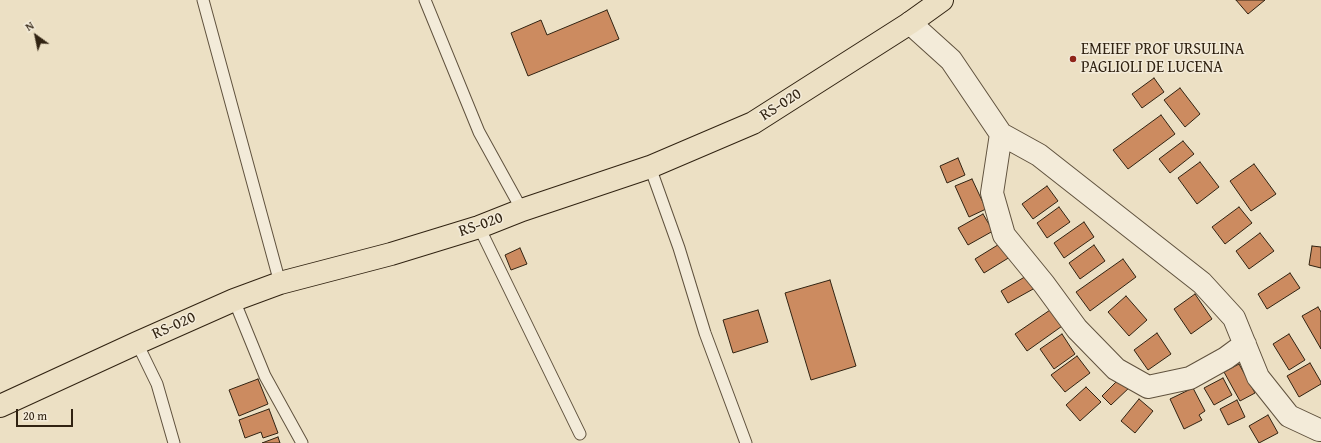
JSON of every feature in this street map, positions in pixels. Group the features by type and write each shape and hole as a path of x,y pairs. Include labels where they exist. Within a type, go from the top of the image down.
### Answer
{"main road":[{"name":"RS-020","path":"0,406 234,300 280,283 391,254 480,227 522,210 650,167 753,123 910,23 942,0"}],"street":[{"path":"910,23 951,60 1002,134 1039,155 1202,283 1234,318 1258,377 1289,416 1321,430"},
{"path":"1002,134 992,193 1004,234 1044,284 1077,329 1116,369 1148,387 1190,378 1226,358 1245,344"}],"lane":[{"path":"203,0 280,283"},
{"path":"425,0 479,132 522,210"},
{"path":"650,167 679,248 705,333 746,443"},
{"path":"480,227 580,434"},
{"path":"234,300 265,376 302,443"},
{"path":"137,343 157,384 174,443"}],"building":[{"path":"1236,0 1265,0 1248,14"},
{"path":"607,10 619,39 528,76 511,33 541,20 547,35"},
{"path":"1154,78 1164,92 1142,108 1132,94"},
{"path":"1180,88 1200,114 1185,127 1164,100"},
{"path":"1161,115 1175,134 1128,169 1113,150"},
{"path":"1183,141 1194,154 1170,173 1159,159"},
{"path":"958,158 965,175 947,183 940,166"},
{"path":"1200,162 1219,187 1197,204 1178,178"},
{"path":"1254,164 1276,194 1251,211 1230,181"},
{"path":"972,179 986,209 969,217 955,186"},
{"path":"1047,186 1058,201 1033,219 1022,204"},
{"path":"1059,207 1070,222 1047,238 1037,223"},
{"path":"1239,207 1252,223 1225,244 1212,227"},
{"path":"983,214 993,231 968,245 958,228"},
{"path":"1084,222 1094,237 1064,258 1054,243"},
{"path":"1260,233 1274,251 1249,269 1236,251"},
{"path":"1001,243 1010,257 984,273 975,259"},
{"path":"1094,245 1105,261 1080,279 1069,263"},
{"path":"1312,246 1321,247 1321,268 1309,265"},
{"path":"520,248 527,264 511,270 505,255"},
{"path":"1123,259 1136,277 1090,311 1076,292"},
{"path":"1290,273 1300,288 1267,309 1258,294"},
{"path":"1028,275 1035,288 1008,303 1001,291"},
{"path":"830,280 856,366 811,380 785,293"},
{"path":"1195,294 1212,319 1191,334 1174,309"},
{"path":"1126,296 1147,320 1129,336 1108,312"},
{"path":"1318,307 1321,312 1321,349 1302,316"},
{"path":"1053,308 1065,324 1027,351 1015,334"},
{"path":"758,310 768,342 733,353 723,320"},
{"path":"1157,333 1171,354 1148,370 1134,350"},
{"path":"1062,334 1075,354 1054,369 1040,349"},
{"path":"1289,334 1305,360 1289,370 1273,344"},
{"path":"1077,356 1090,373 1065,392 1051,375"},
{"path":"1310,363 1321,384 1299,397 1287,376"},
{"path":"1239,364 1255,393 1240,401 1224,372"},
{"path":"1121,377 1131,386 1111,405 1102,396"},
{"path":"1223,378 1232,395 1214,405 1204,388"},
{"path":"258,379 268,404 239,416 229,390"},
{"path":"1086,387 1101,402 1080,421 1066,405"},
{"path":"1193,388 1205,411 1199,415 1202,420 1184,429 1170,399"},
{"path":"1139,399 1153,411 1135,433 1121,421"},
{"path":"1237,400 1245,417 1228,425 1220,409"},
{"path":"269,409 278,433 263,438 261,432 245,438 239,420"},
{"path":"1268,415 1278,433 1259,443 1249,426"},
{"path":"278,437 280,443 262,443"}],"place":[{"name":"EMEIEF PROF URSULINA PAGLIOLI DE LUCENA","path":"1073,59"}]}
